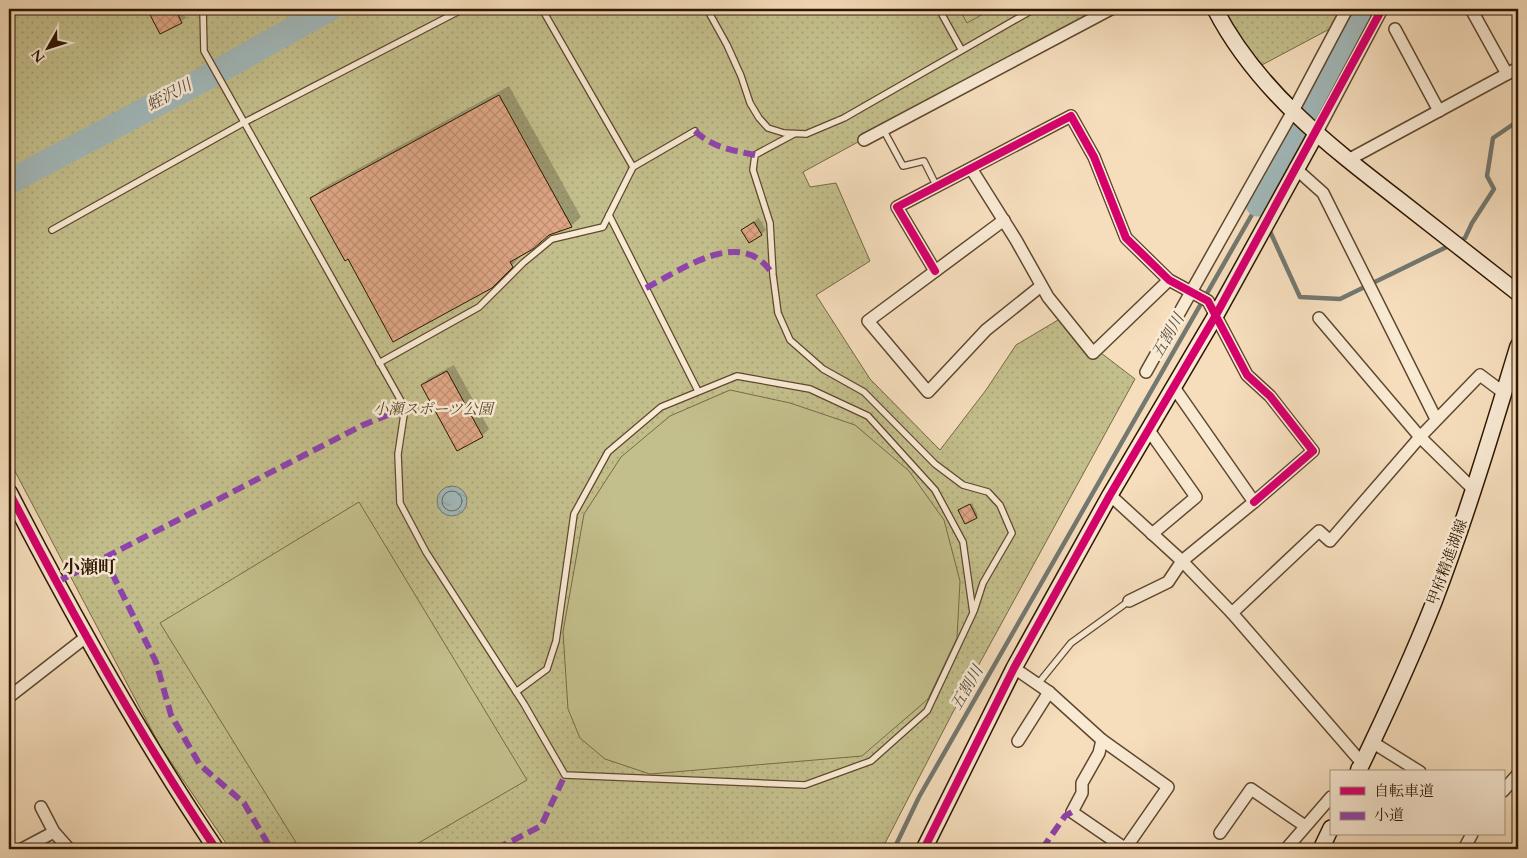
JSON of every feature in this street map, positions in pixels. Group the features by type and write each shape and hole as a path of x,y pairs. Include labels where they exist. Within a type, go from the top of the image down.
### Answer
{"street":[{"path":"864,140 1111,9"},
{"path":"1215,9 1241,54 1295,113 1348,160 1518,293"},
{"path":"1146,372 1194,293 1295,113 1347,9"},
{"path":"924,849 1014,668 1110,495 1216,315 1314,130 1382,9"},
{"path":"1471,9 1507,74"},
{"path":"1395,28 1439,111"},
{"path":"1348,160 1518,68"},
{"path":"935,271 897,207 972,170 1072,116 1094,156 1126,238 1169,280 1208,301 1247,374 1270,396 1313,451 1182,561 1168,582 1129,601"},
{"path":"1295,168 1323,193 1436,419"},
{"path":"972,170 1004,220 1048,297 1093,353 1169,280"},
{"path":"1004,220 868,321 928,392 986,330 1041,286"},
{"path":"1320,318 1420,437 1473,489"},
{"name":"甲府精進湖線","path":"1358,769 1372,742 1434,601 1473,489 1518,346"},
{"path":"1232,613 1319,532 1330,541 1436,419 1480,375 1504,393"},
{"path":"1173,386 1254,502"},
{"path":"1148,430 1196,497 1152,534"},
{"path":"9,492 86,637 171,783 216,849"},
{"path":"1110,495 1182,561 1232,613 1358,769"},
{"path":"9,697 86,637"},
{"path":"1014,668 1048,692 1102,740 1168,787 1125,849 1072,812 1082,793 1082,783 1099,753 1102,740"},
{"path":"1018,741 1048,692"},
{"path":"1372,742 1417,770"},
{"path":"1504,791 1518,774"},
{"path":"1220,833 1251,789 1305,826"},
{"path":"1286,849 1330,798"},
{"path":"41,807 54,832 69,849"},
{"path":"1321,849 1330,830"},
{"path":"22,849 54,832"},
{"path":"1464,849 1471,836"}],"lane":[{"path":"203,9 204,51 243,124 404,408 398,454 400,503 426,552 516,692 565,776 805,785 871,761 927,711 973,613 983,583 1012,533 1000,505 988,492 962,485 935,464 864,392 824,369 790,340 778,313 773,275 770,223 752,170 755,155 794,134"},
{"path":"52,230 243,124 463,9"},
{"path":"542,9 633,168"},
{"path":"707,9 727,45 741,76 750,103 759,118 768,128 794,134 806,134 844,118 961,49 1034,9"},
{"path":"939,9 961,49"},
{"path":"379,363 479,307 523,262 552,239 603,227 633,168 695,131"},
{"path":"884,131 903,166 924,161 937,187"},
{"path":"609,215 698,392"},
{"path":"516,692 547,670 556,641 574,514 608,452 661,407 737,376 810,389 868,416 935,490 963,542 973,613"},
{"path":"1036,685 1071,643 1129,601"}],"green space":[{"name":"小瀬スポーツ公園","path":"9,9 1102,9 803,172 810,187 836,183 870,261 816,295 870,379 940,450 986,390 1016,345 1058,320 1135,379 953,712 882,849 230,849 160,746 9,460"},
{"path":"959,9 992,9 967,23"},
{"path":"1224,9 1347,9 1339,24 1260,66"},
{"path":"730,390 790,403 855,425 909,471 944,520 960,581 957,638 928,699 862,756 650,774 605,759 580,738 568,709 563,632 584,514 621,457 670,416"},
{"path":"359,502 527,780 408,849 300,849 160,623"}],"water":[{"path":"452,486 458,487 466,495 466,507 458,515 452,516 446,515 438,507 437,501 438,495 446,487"}],"building":[{"path":"147,9 175,9 182,23 160,34"},
{"path":"499,95 572,227 549,235 533,249 510,262 513,267 492,288 393,342 348,259 345,261 310,198"},
{"path":"754,222 762,235 749,243 741,230"},
{"path":"447,371 483,437 457,451 421,385"},
{"path":"970,504 977,518 965,524 958,510"}],"waterway":[{"name":"蛭沢川","path":"9,182 204,79 329,9"},
{"path":"1258,204 1365,9"},
{"name":"五割川","path":"1268,227 1300,297 1340,299 1465,238 1472,223 1494,189 1487,176 1493,138 1518,121"},
{"name":"五割川","path":"894,849 919,797 1258,204 1265,220"}],"marked path":[{"path":"9,12 15,9"},
{"path":"695,131 716,145 755,155"},
{"path":"646,288 695,262 729,252 746,253 760,260 773,275"},
{"path":"57,582 363,425 405,408"},
{"path":"104,557 156,662 171,715 200,765 244,803 271,849"},
{"path":"496,849 541,826 565,775"},
{"path":"1042,849 1065,816 1072,812"}],"cycle path":[{"path":"924,849 1014,668 1110,495 1216,315 1382,9"},
{"path":"935,271 897,207 1071,116 1094,157 1126,238 1169,280 1208,301 1247,375 1270,396 1313,451 1254,502"},
{"path":"9,492 107,674 160,762 216,849"}],"district":[{"name":"小瀬町","path":"89,567"}]}
